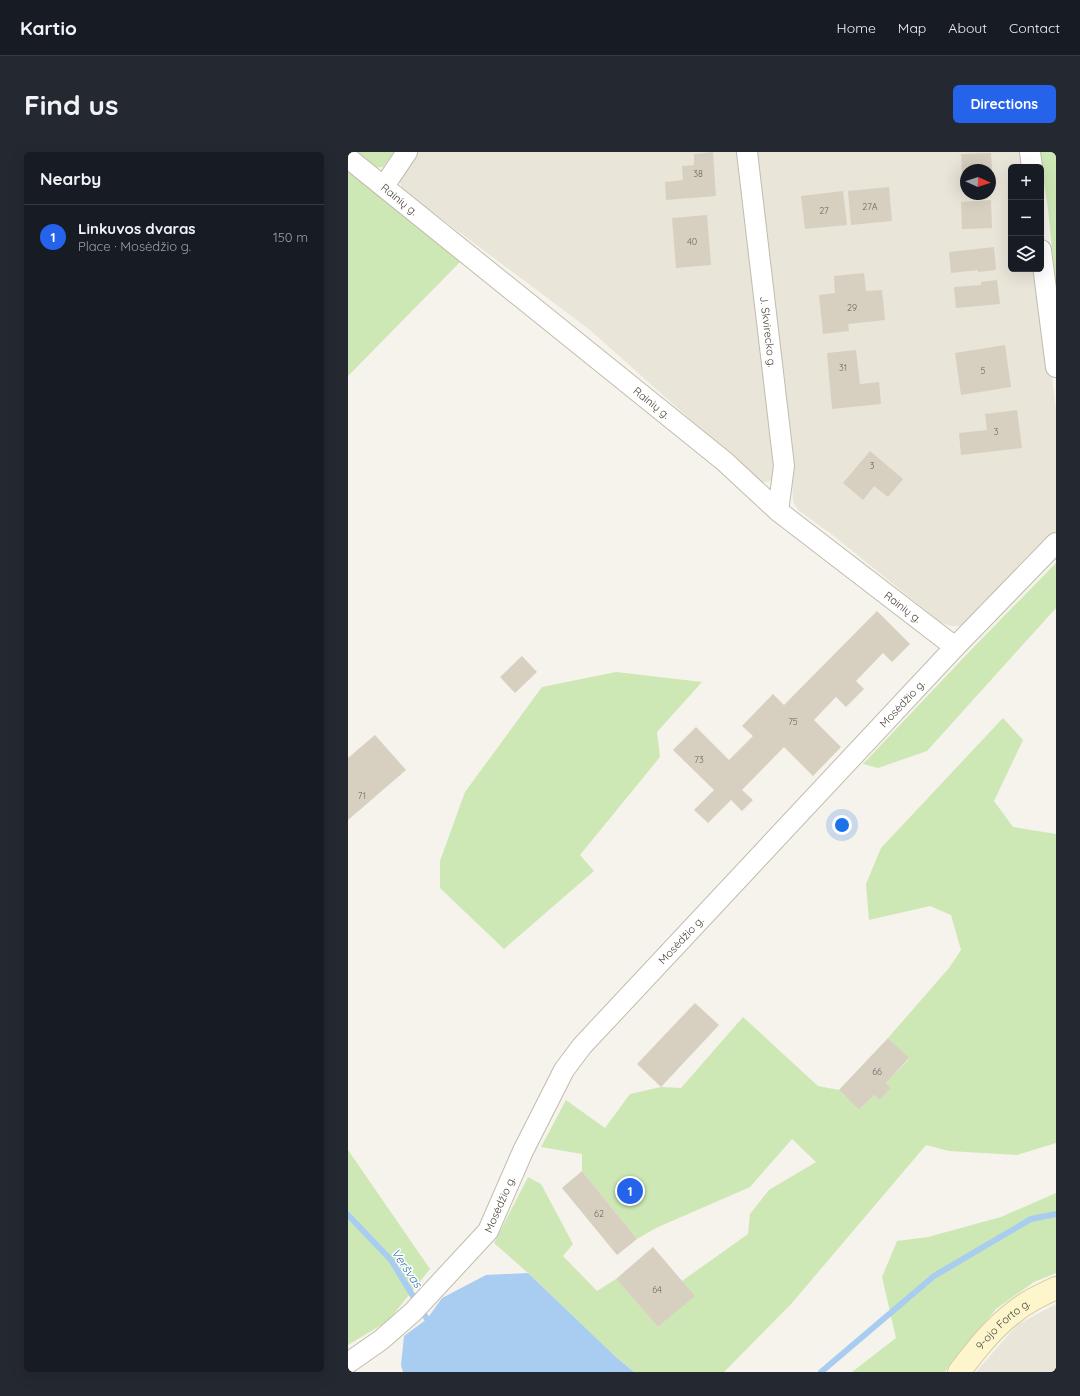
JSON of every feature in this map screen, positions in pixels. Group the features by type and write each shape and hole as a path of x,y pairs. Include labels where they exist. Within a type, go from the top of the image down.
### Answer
{"street":[{"path":"384,186 407,152"},
{"name":"J. Skvirecko g.","path":"747,152 784,466 778,511"},
{"path":"1030,152 1032,164"},
{"name":"Rainių g.","path":"348,158 724,461 778,511 955,647"},
{"path":"1044,272 1056,367"},
{"name":"Mosėdžio g.","path":"348,1363 381,1340 413,1312 488,1231 523,1151 564,1070 582,1046 955,647 1056,544"},
{"name":"9-ojo Forto g.","path":"959,1372 983,1341 1012,1313 1037,1296 1056,1288"}],"shaded area":[{"path":"415,152 739,152 774,466 772,479 768,482 761,482 590,330 403,190 399,180"},
{"path":"754,152 1026,152 1028,164 1008,164 1008,272 1039,272 1056,410 1056,531 966,623 959,626 951,626 940,622 834,536 798,510 793,501 791,461"},
{"path":"1056,1304 1056,1372 976,1372 1017,1325"}],"green space":[{"path":"350,152 394,152 383,167 373,168"},
{"path":"1039,152 1056,152 1056,288 1044,184 1044,164 1041,164"},
{"path":"348,169 462,260 348,376"},
{"path":"1056,563 1056,608 927,751 878,768 863,764 969,652"},
{"path":"616,672 702,682 657,732 660,757 580,855 594,871 504,949 440,888 440,861 465,792 542,687"},
{"path":"1003,718 1023,740 994,801 1013,827 1056,834 1056,1143 1017,1155 949,1151 926,1145 792,1303 724,1372 634,1372 617,1358 528,1273 494,1243 528,1177 541,1184 573,1244 563,1256 597,1291 616,1279 658,1327 694,1296 682,1281 748,1234 750,1214 769,1190 816,1162 792,1139 750,1187 656,1228 637,1239 582,1171 582,1154 541,1147 566,1100 605,1128 630,1094 661,1087 681,1088 743,1017 818,1086 839,1090 859,1110 874,1095 880,1100 891,1088 886,1083 909,1059 888,1038 949,968 961,950 951,915 930,906 869,920 866,884 881,848"},
{"path":"348,1150 430,1269 388,1321 348,1345"},
{"path":"1056,1193 1056,1273 1034,1282 996,1309 945,1372 852,1372 896,1338 882,1277 897,1241 928,1237 1001,1217"}],"water":[{"path":"528,1273 617,1358 634,1372 403,1372 401,1365 404,1336 427,1319 442,1298 486,1275"}],"building":[{"path":"713,152 716,196 666,200 665,182 683,180 682,166 694,165 694,154"},
{"path":"991,153 992,164 962,164 961,154"},
{"path":"889,187 892,221 851,225 848,191"},
{"path":"843,191 847,225 805,229 801,196"},
{"path":"991,200 992,228 962,229 961,202"},
{"path":"707,215 711,265 676,268 672,218"},
{"path":"994,247 996,270 951,273 949,252"},
{"path":"864,273 866,291 882,290 885,320 848,324 849,331 823,334 819,295 835,293 834,276"},
{"path":"997,280 1000,304 956,308 954,287 981,285 981,282"},
{"path":"1005,345 1011,387 961,395 955,353"},
{"path":"856,350 860,384 879,382 881,404 832,409 827,353"},
{"path":"1017,410 1022,448 961,455 959,433 987,430 985,414"},
{"path":"870,451 903,479 888,497 874,486 863,500 843,483"},
{"path":"877,611 910,644 892,662 883,653 856,681 864,689 846,707 836,697 814,720 841,747 813,776 784,747 742,790 753,800 742,811 731,800 708,823 694,810 714,790 673,750 696,727 729,760 753,736 742,726 773,694 784,705"},
{"path":"522,656 537,672 515,693 500,677"},
{"path":"375,735 406,770 348,820 348,758"},
{"path":"695,1003 719,1025 661,1087 637,1064"},
{"path":"888,1038 909,1058 886,1083 891,1088 880,1100 874,1095 859,1110 839,1090"},
{"path":"582,1171 637,1239 617,1255 562,1188"},
{"path":"653,1247 695,1296 658,1327 616,1279"}],"waterway":[{"path":"821,1372 934,1276 1031,1219 1056,1214"},
{"name":"Veršvas","path":"348,1215 391,1260 427,1319 433,1322"}],"place":[{"name":"Linkuvos dvaras","path":"630,1191"}]}
